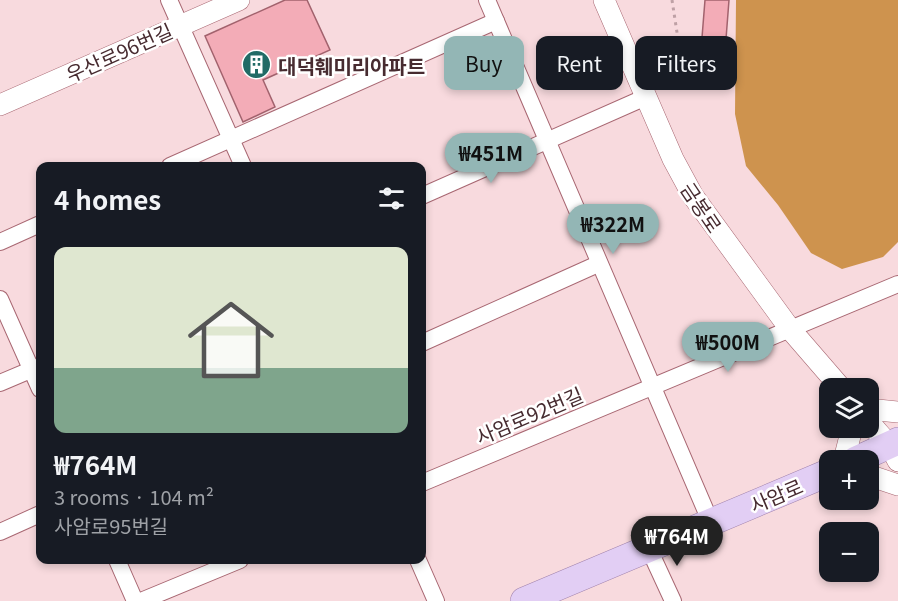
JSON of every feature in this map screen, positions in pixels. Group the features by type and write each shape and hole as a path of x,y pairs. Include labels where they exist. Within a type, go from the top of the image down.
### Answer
{"main road":[{"path":"879,454 895,449"},
{"name":"사암로","path":"524,601 819,477"}],"street":[{"path":"169,0 241,162"},
{"name":"우산로96번길","path":"0,105 239,0"},
{"path":"487,0 598,264 711,523"},
{"name":"금봉로","path":"604,0 673,159 693,196 790,329 832,378"},
{"path":"179,162 496,21"},
{"path":"426,194 646,97"},
{"path":"0,242 36,226"},
{"path":"426,341 598,264"},
{"path":"790,329 898,284"},
{"path":"0,299 36,367 0,383"},
{"name":"사암로92번길","path":"426,481 790,329"},
{"path":"879,410 898,412"},
{"path":"879,432 895,449"},
{"path":"879,479 898,485"},
{"path":"0,532 36,516"},
{"path":"649,549 673,601"},
{"path":"119,564 135,601"},
{"path":"141,601 230,564"},
{"path":"420,564 436,601"}],"path":[{"path":"672,0 678,36"}],"shaded area":[{"path":"736,0 898,0 898,242 883,257 842,269 811,253 778,205 746,166 735,114"}],"building":[{"name":"대덕훼미리아파트","path":"285,0 307,0 330,50 263,80 275,107 243,122 205,36"},
{"path":"705,0 729,0 726,36 702,36"}],"place":[{"name":"대덕훼미리아파트","path":"257,65"}]}
